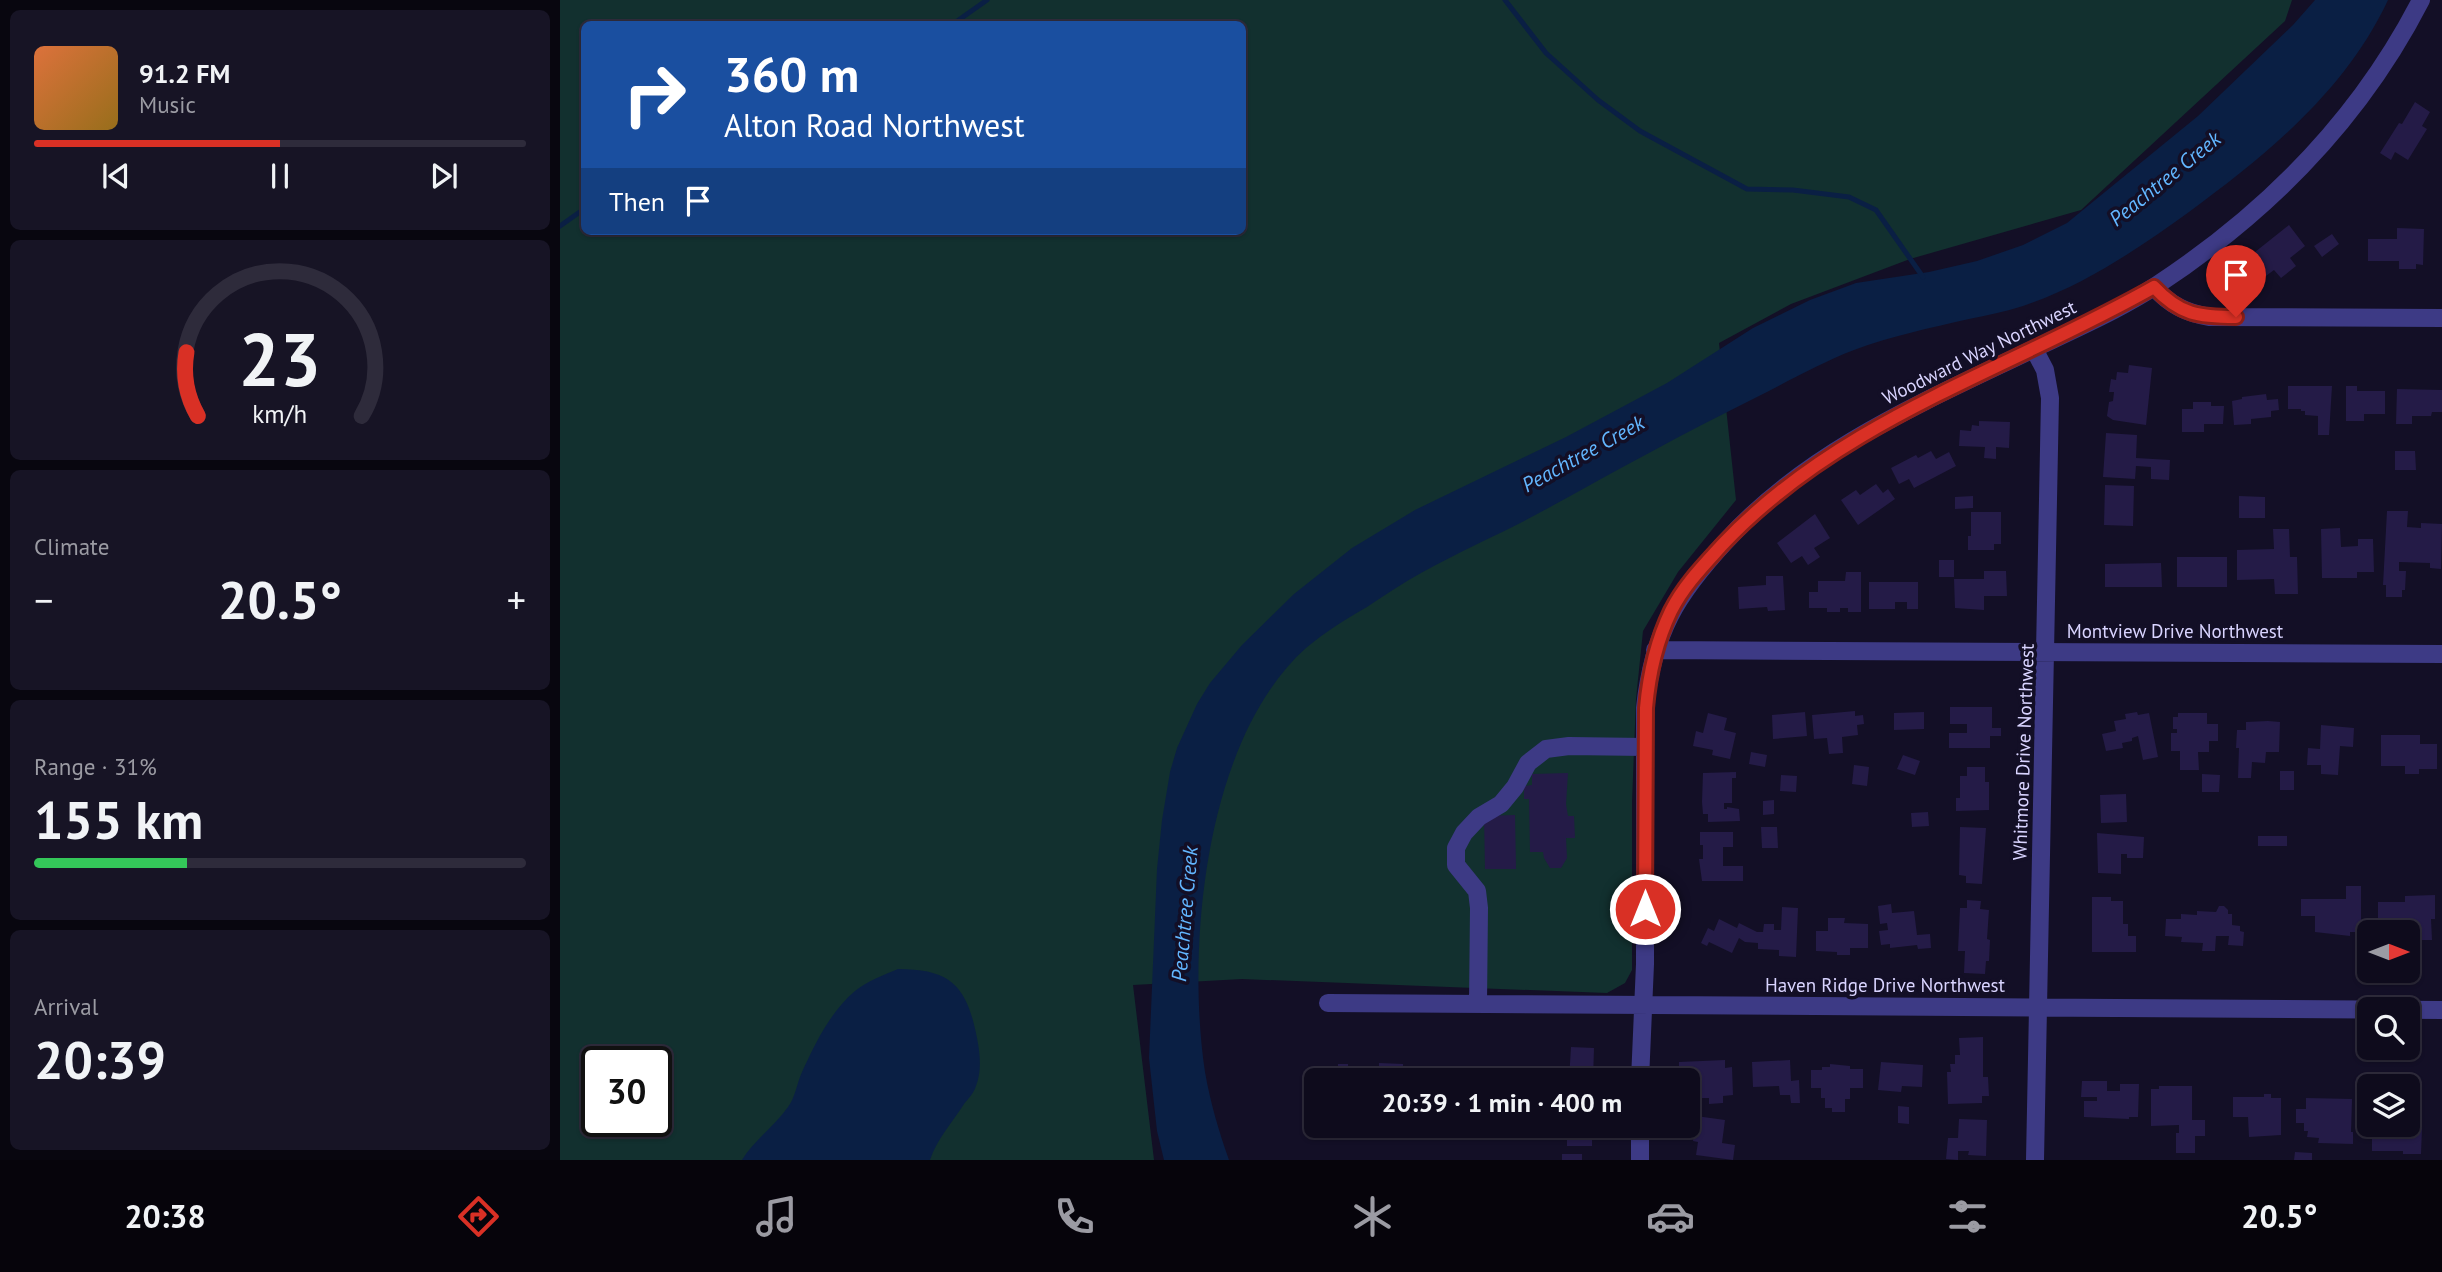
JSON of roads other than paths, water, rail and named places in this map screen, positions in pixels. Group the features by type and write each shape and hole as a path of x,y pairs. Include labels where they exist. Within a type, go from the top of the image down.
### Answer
{"street":[{"name":"Woodward Way Northwest","path":"1640,1068 1645,747 1649,677 1655,650 1671,610 1695,574 1739,527 1788,484 1833,452 1875,426 2105,315 2154,287 2254,214 2298,172 2338,128 2372,83 2403,35 2421,0"},
{"path":"2154,287 2178,308 2210,317 2442,318"},
{"name":"Whitmore Drive Northwest","path":"2034,349 2045,370 2050,398 2035,1160"},
{"name":"Montview Drive Northwest","path":"1655,650 2442,654"},
{"path":"1478,1004 1477,891 1456,865 1456,848 1464,833 1479,817 1501,804 1515,787 1528,763 1546,749 1569,746 1645,747"},
{"name":"Haven Ridge Drive Northwest","path":"1328,1003 2442,1010"},
{"path":"1640,1138 1640,1160"}],"water":[{"name":"Peachtree Creek","path":"2315,0 2388,0 2371,33 2350,63 2302,118 2219,190 2130,253 2068,288 2023,306 1882,341 1816,367 1421,573 1306,648 1272,687 1245,734 1225,788 1210,846 1202,906 1200,1021 1207,1083 1229,1160 1164,1160 1157,1131 1149,1058 1157,869 1162,820 1177,748 1197,704 1210,683 1242,645 1294,594 1352,548 1415,510 1566,437 1667,383 1753,328 1810,300 1856,283 1929,272 1977,261 2023,245 2067,223 2198,116 2293,25"},
{"path":"898,969 932,973 954,984 968,1006 978,1044 980,1068 975,1089 941,1138 930,1160 742,1160 790,1103 812,1050 846,999 860,987"}],"waterway":[{"path":"957,21 987,0"},
{"path":"1505,0 1546,53 1598,100 1640,131 1747,189 1793,190 1849,197 1876,210 1923,277"},
{"path":"560,226 581,211"}]}
